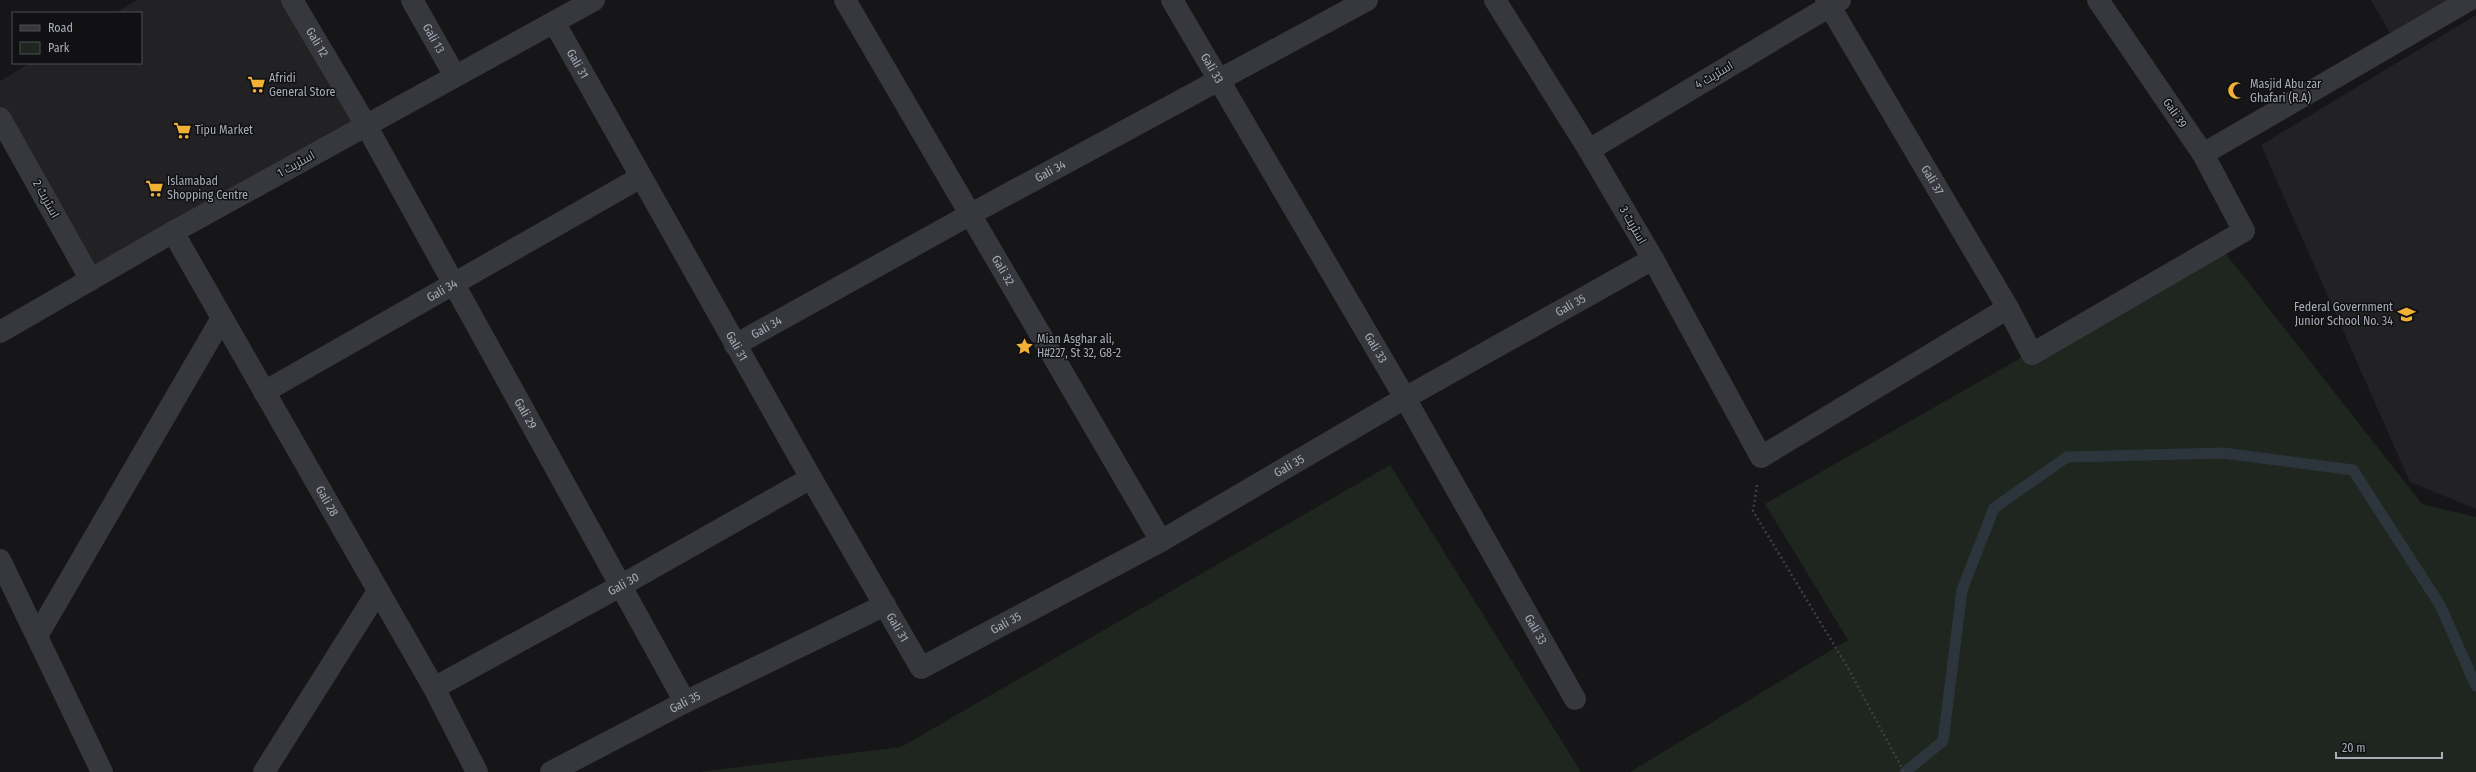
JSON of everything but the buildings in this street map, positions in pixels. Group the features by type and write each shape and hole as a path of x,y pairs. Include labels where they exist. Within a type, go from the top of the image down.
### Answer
{"street":[{"name":"Gali 12","path":"292,0 366,125"},
{"name":"Gali 13","path":"412,0 455,76"},
{"name":"اسٹریٹ 1","path":"0,332 173,232 594,0"},
{"name":"Gali 32","path":"845,0 1161,541"},
{"name":"Gali 33","path":"1172,0 1405,398 1575,699"},
{"name":"Gali 34","path":"735,345 971,214 1367,0"},
{"name":"اسٹریٹ 3","path":"1495,0 1589,150 1653,259 1761,457"},
{"name":"Gali 39","path":"2032,354 2244,231 2203,154 2098,0"},
{"path":"2203,154 2469,0"},
{"name":"اسٹریٹ 4","path":"1589,150 1832,2"},
{"name":"Gali 37","path":"1832,2 2008,308 2032,354"},
{"name":"Gali 31","path":"554,22 735,345 922,668"},
{"name":"Gali 29","path":"366,125 453,284 622,585 685,702"},
{"name":"اسٹریٹ 2","path":"2,127 92,280"},
{"name":"Gali 34","path":"264,392 641,177"},
{"name":"Gali 28","path":"173,232 434,688 477,772"},
{"name":"Gali 35","path":"922,668 1161,541 1405,398 1653,259"},
{"path":"1761,457 2008,308"},
{"path":"37,636 222,318"},
{"name":"Gali 30","path":"434,688 622,585 811,478"},
{"path":"0,560 102,772"},
{"path":"264,772 378,591"},
{"name":"Gali 35","path":"551,772 685,702 886,605"}],"path":[{"path":"1761,457 1754,511 1848,668 1904,772"}],"shaded area":[{"name":"Tipu Market","path":"137,0 283,0 356,126 91,268 0,108 0,81 28,64 142,64 142,12 117,12"},
{"path":"2371,0 2450,0 2390,33"},
{"name":"Federal Government Junior School No. 34","path":"2476,15 2476,509 2410,482 2261,145"}],"green space":[{"path":"2219,245 2422,504 2476,517 2476,772 1630,772 1848,640 1765,504"},
{"path":"1390,465 1581,772 699,772 901,747"}],"waterway":[{"path":"1905,772 1943,741 1962,590 1994,508 2067,457 2223,453 2353,470 2440,605 2476,686"}],"place":[{"name":"Afridi General Store","path":"256,85"},
{"name":"Masjid Abu zar Ghafari (R.A)","path":"2237,91"},
{"name":"Tipu Market","path":"182,130"},
{"name":"Islamabad Shopping Centre","path":"154,188"},
{"name":"Federal Government Junior School No. 34","path":"2406,314"},
{"name":"Mian Asghar ali, H#227, St 32, G8-2","path":"1024,346"}]}
